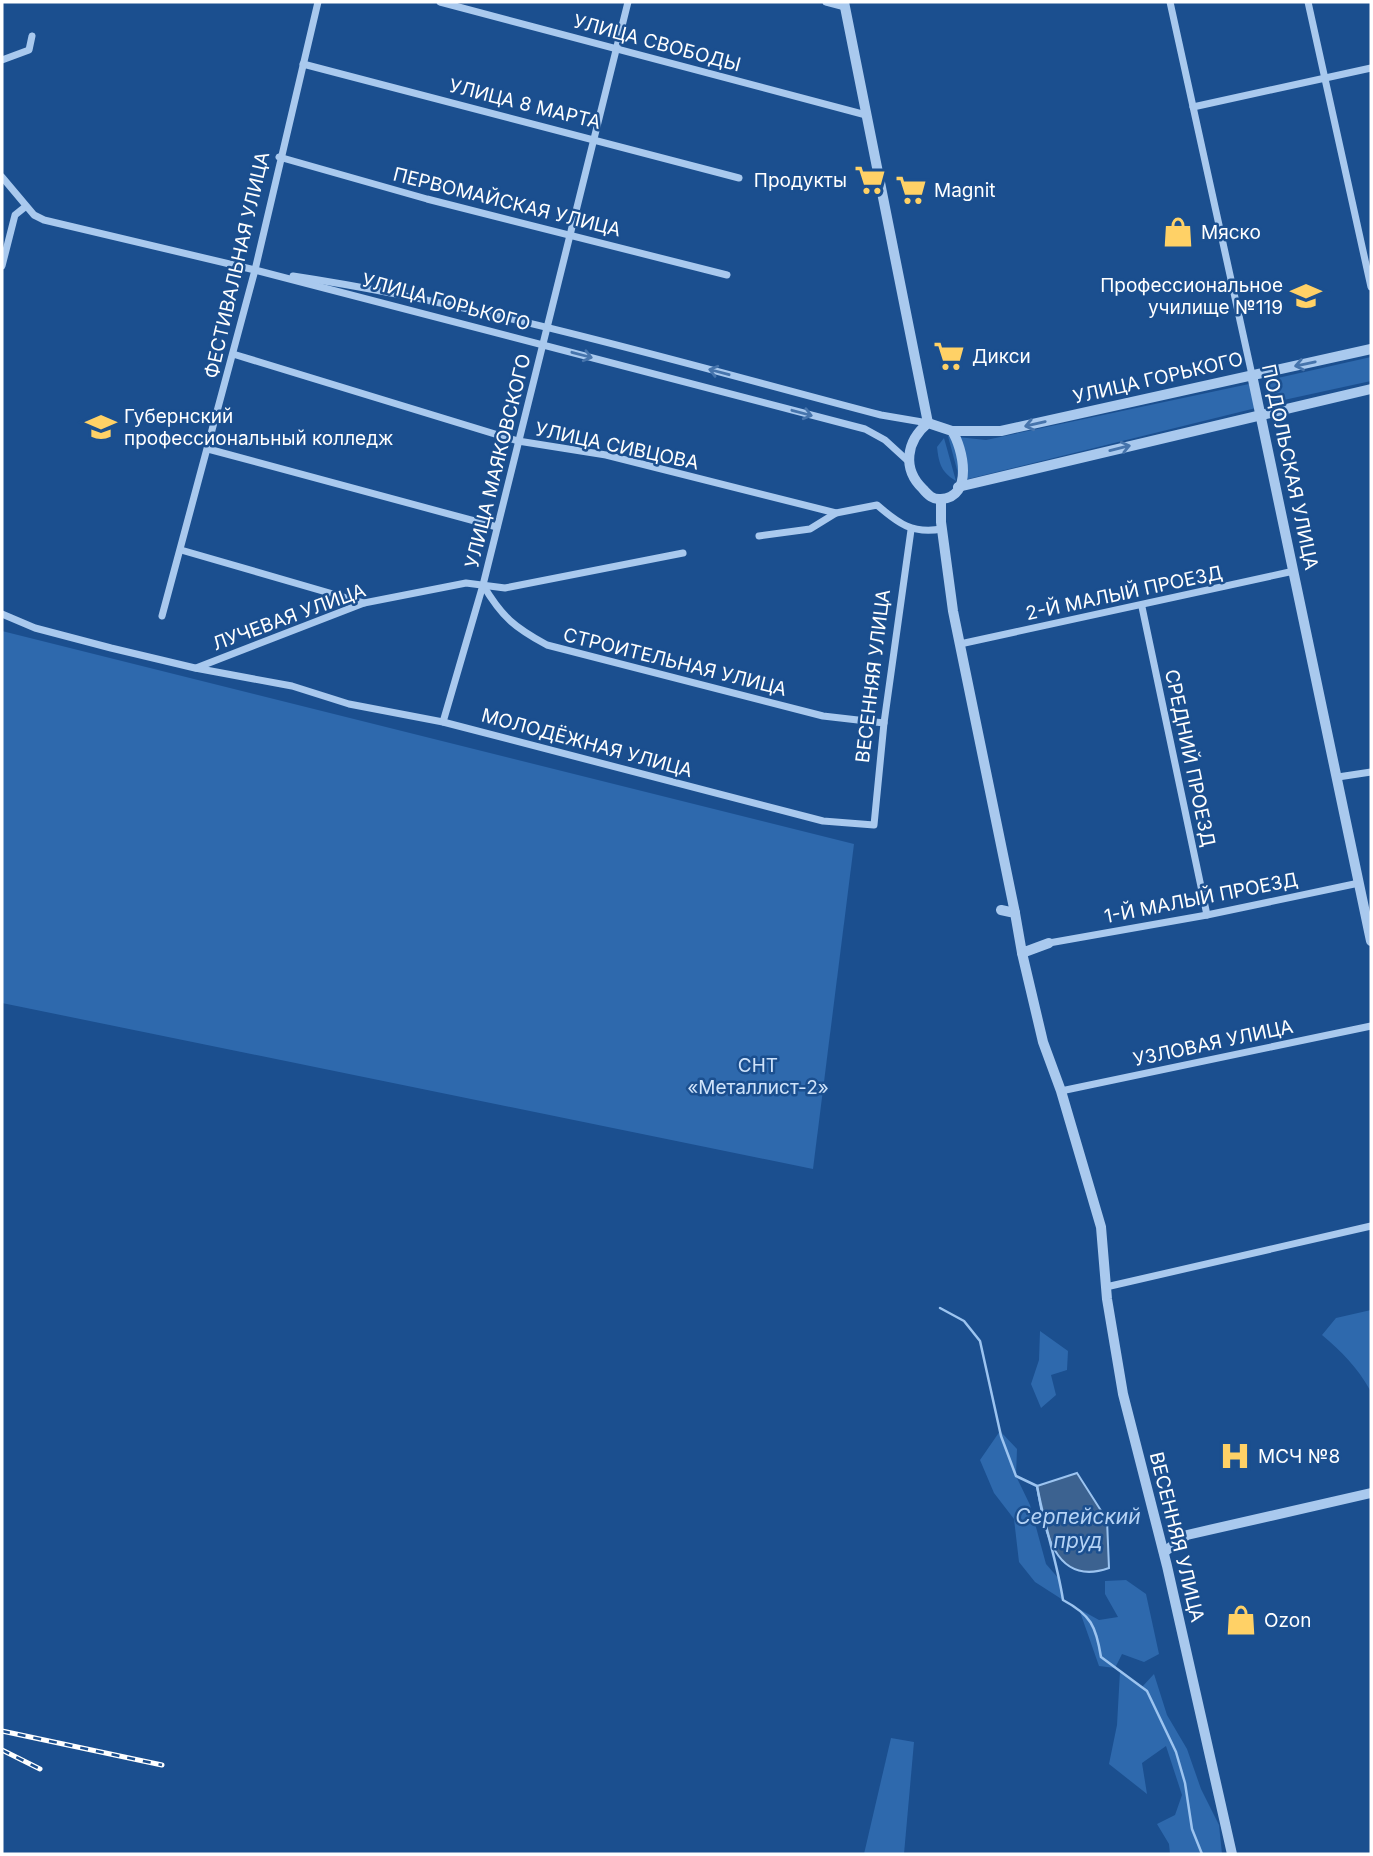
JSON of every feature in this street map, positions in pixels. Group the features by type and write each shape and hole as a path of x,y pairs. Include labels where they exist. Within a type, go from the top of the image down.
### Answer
{"street":[{"name":"ФЕСТИВАЛЬНАЯ УЛИЦА","path":"162,616 255,270 279,158 318,2"},
{"name":"УЛИЦА СВОБОДЫ","path":"440,2 866,115"},
{"name":"УЛИЦА МАЯКОВСКОГО","path":"443,722 483,585 628,2"},
{"path":"825,2 844,4 928,423"},
{"name":"ПОДОЛЬСКАЯ УЛИЦА","path":"1170,2 1261,414 1371,941"},
{"path":"1308,2 1371,287"},
{"path":"2,60 29,50 32,36"},
{"name":"УЛИЦА 8 МАРТА","path":"303,64 738,178"},
{"path":"1193,107 1371,68"},
{"name":"ПЕРВОМАЙСКАЯ УЛИЦА","path":"279,158 427,199 727,275"},
{"path":"2,177 25,206 44,220 255,270"},
{"path":"2,266 15,215 25,206"},
{"name":"УЛИЦА ГОРЬКОГО","path":"255,270 382,290 547,327 881,415 928,423"},
{"name":"УЛИЦА ГОРЬКОГО","path":"255,270 864,429 885,440 908,461"},
{"name":"УЛИЦА ГОРЬКОГО","path":"952,431 1001,431 1371,349"},
{"name":"УЛИЦА СИВЦОВА","path":"233,354 518,441 606,455 836,513"},
{"path":"958,487 1371,389"},
{"path":"928,423 938,424 952,431 964,460 965,473 958,487 954,493 941,499 931,497 919,485 908,461 912,440 928,423"},
{"path":"208,449 497,527"},
{"name":"ВЕСЕННЯЯ УЛИЦА","path":"941,499 942,529 960,645 1022,953 1043,1042 1061,1091 1101,1227 1106,1287 1123,1394 1164,1552 1232,1854"},
{"path":"759,536 810,529 836,513 877,505 911,530 923,533 942,529"},
{"name":"ВЕСЕННЯЯ УЛИЦА","path":"874,825 884,723 911,530"},
{"path":"181,550 364,603"},
{"name":"ЛУЧЕВАЯ УЛИЦА","path":"195,668 364,603 466,583 505,588 683,553"},
{"name":"2-Й МАЛЫЙ ПРОЕЗД","path":"960,645 1142,607 1294,571"},
{"name":"СТРОИТЕЛЬНАЯ УЛИЦА","path":"483,585 497,609 513,626 547,645 823,716 884,723"},
{"name":"СРЕДНИЙ ПРОЕЗД","path":"1142,607 1207,915"},
{"name":"МОЛОДЁЖНАЯ УЛИЦА","path":"2,614 35,628 195,668 292,686 349,704 443,722 823,821 874,825"},
{"path":"1338,778 1371,772"},
{"name":"1-Й МАЛЫЙ ПРОЕЗД","path":"1049,943 1207,915 1359,883"},
{"path":"1002,910 1014,913"},
{"path":"1022,953 1049,943"},
{"name":"УЗЛОВАЯ УЛИЦА","path":"1061,1091 1371,1026"},
{"path":"1106,1287 1371,1226"},
{"path":"1164,1552 1187,1535 1371,1493"}],"green space":[{"path":"1371,357 1371,381 1270,403 1265,381"},
{"path":"1249,384 1256,408 960,481 948,436 986,440"},
{"path":"944,438 956,481 944,471 940,463 937,447"},
{"name":"СНТ «Металлист-2»","path":"2,631 854,844 813,1169 2,1003"},
{"path":"1371,1310 1370,1390 1349,1360 1322,1335 1336,1318"},
{"path":"1040,1331 1068,1351 1067,1370 1051,1375 1056,1395 1041,1408 1031,1384 1039,1360"},
{"path":"1000,1431 1017,1449 1016,1476 1030,1505 1046,1564 1060,1580 1063,1600 1035,1582 1019,1562 1014,1519 994,1493 980,1460"},
{"path":"1126,1580 1146,1594 1159,1654 1144,1662 1122,1654 1115,1668 1099,1666 1079,1609 1099,1620 1118,1617 1105,1594 1105,1581"},
{"path":"1120,1671 1142,1687 1154,1674 1167,1715 1187,1749 1201,1789 1219,1825 1222,1854 1170,1854 1169,1844 1157,1824 1175,1815 1182,1795 1166,1746 1142,1763 1147,1794 1109,1764 1117,1725"},
{"path":"891,1738 914,1742 904,1854 864,1854"}],"water":[{"name":"Серпейский пруд","path":"1077,1473 1107,1520 1109,1568 1090,1572 1075,1569 1063,1562 1048,1535 1037,1486"}],"waterway":[{"path":"940,1308 964,1321 980,1341 1001,1436 1016,1476 1037,1486 1063,1600 1091,1622 1101,1657 1147,1691 1176,1752 1185,1783 1192,1829 1202,1854"}],"railway":[{"path":"2,1731 162,1765"},
{"path":"2,1750 40,1769"}],"place":[{"name":"Продукты","path":"870,180"},
{"name":"Magnit","path":"911,190"},
{"name":"Мяско","path":"1178,232"},
{"name":"Профессиональное училище №119","path":"1306,296"},
{"name":"Дикси","path":"949,356"},
{"name":"Губернский профессиональный колледж","path":"101,427"},
{"name":"МСЧ №8","path":"1235,1456"},
{"name":"Ozon","path":"1241,1620"}]}
